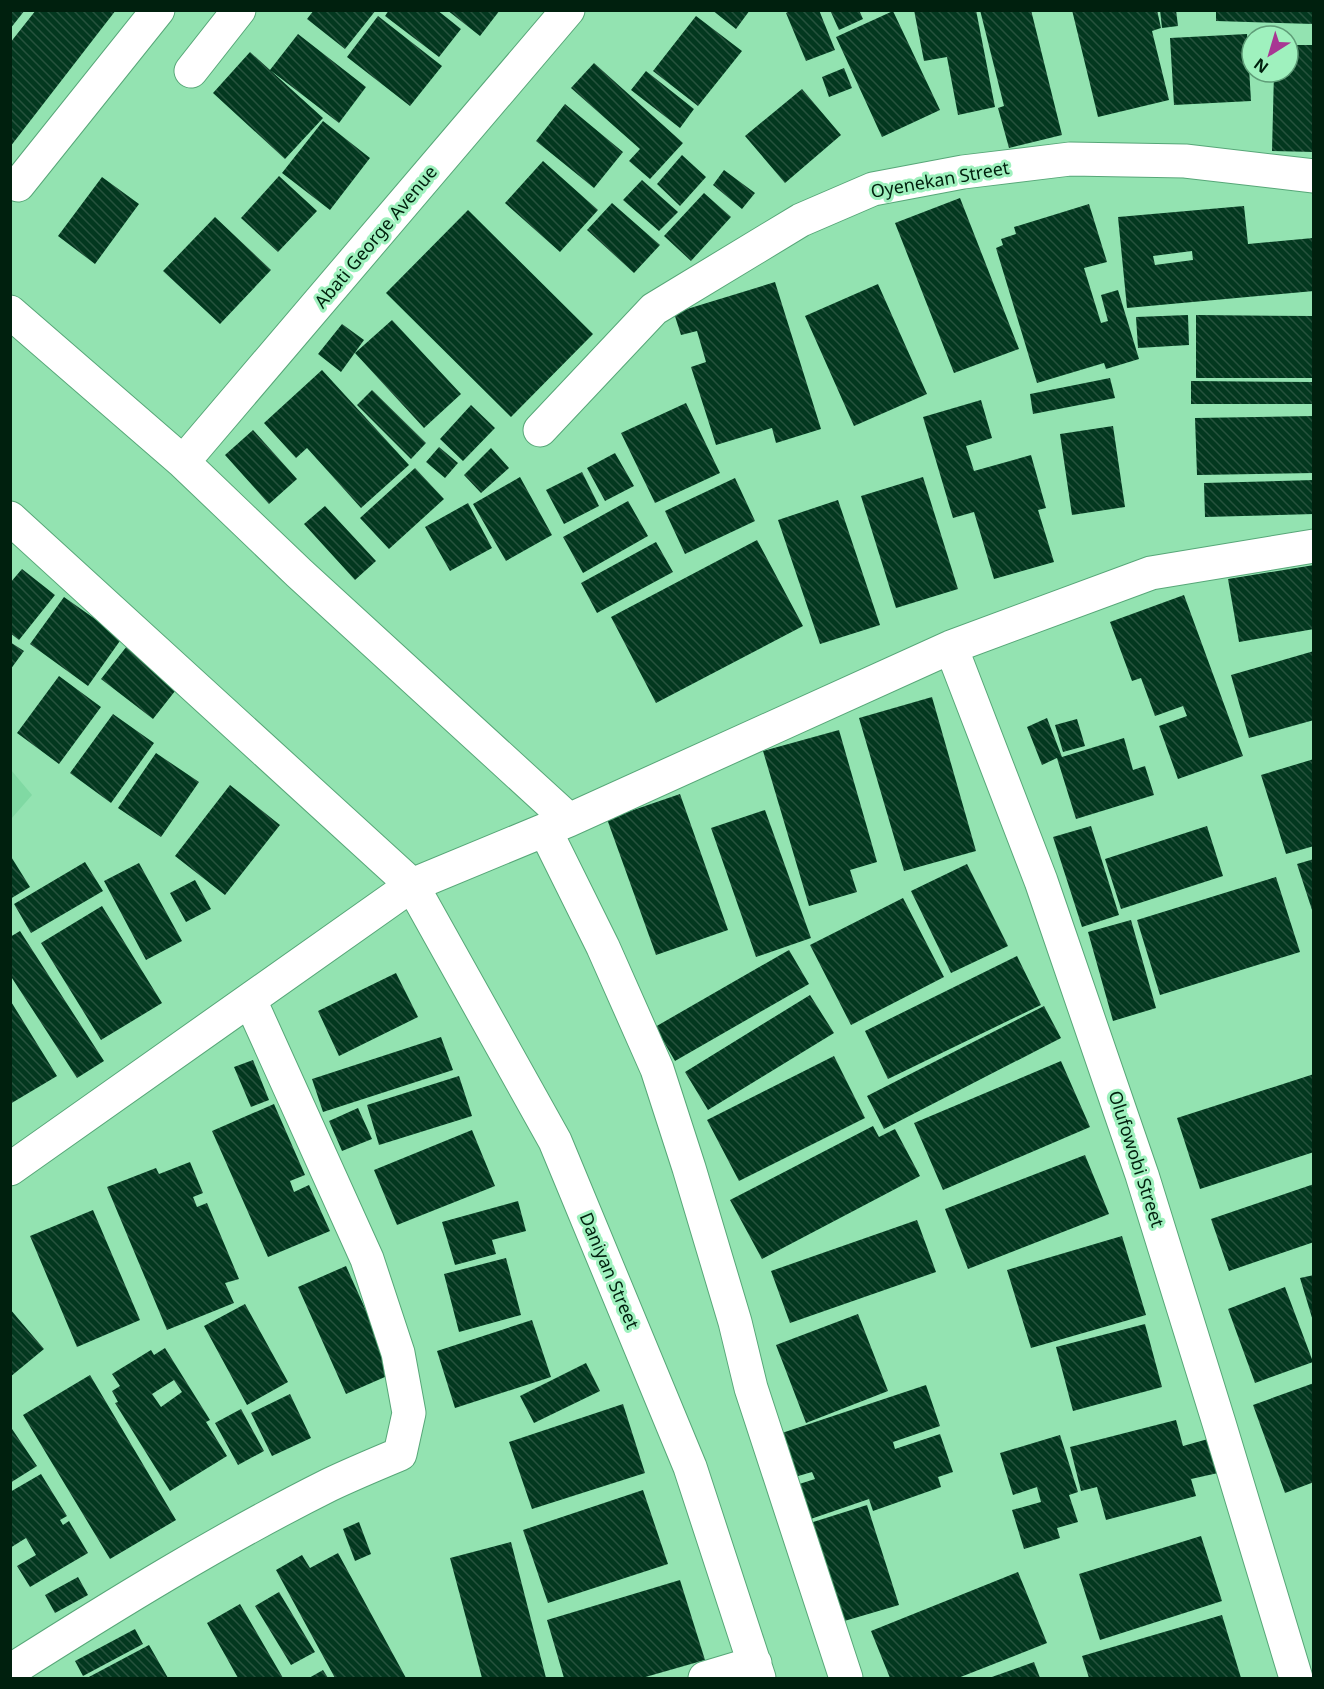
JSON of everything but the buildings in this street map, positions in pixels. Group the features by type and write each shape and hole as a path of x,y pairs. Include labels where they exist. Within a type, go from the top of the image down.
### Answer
{"street":[{"path":"18,185 158,10"},
{"path":"191,71 239,10"},
{"name":"Abati George Avenue","path":"183,462 568,10"},
{"name":"Oyenekan Street","path":"540,430 654,309 801,219 873,189 963,172 1070,159 1185,161 1314,176"},
{"path":"10,312 183,462 557,825 603,947 657,1069 706,1223 752,1388 846,1678"},
{"name":"Daniyan Street","path":"10,518 412,885 555,1141 690,1467 757,1671"},
{"path":"10,1169 412,885 557,825 951,647 1151,573 1314,546"},
{"name":"Olufowobi Street","path":"951,647 1041,881 1142,1175 1296,1678"},
{"path":"10,1671 83,1624 250,1527 330,1484 400,1454 409,1413 398,1353 367,1258 250,1000"},
{"path":"705,1678 757,1671"}],"shaded area":[{"path":"11,770 32,795 10,819"}]}
